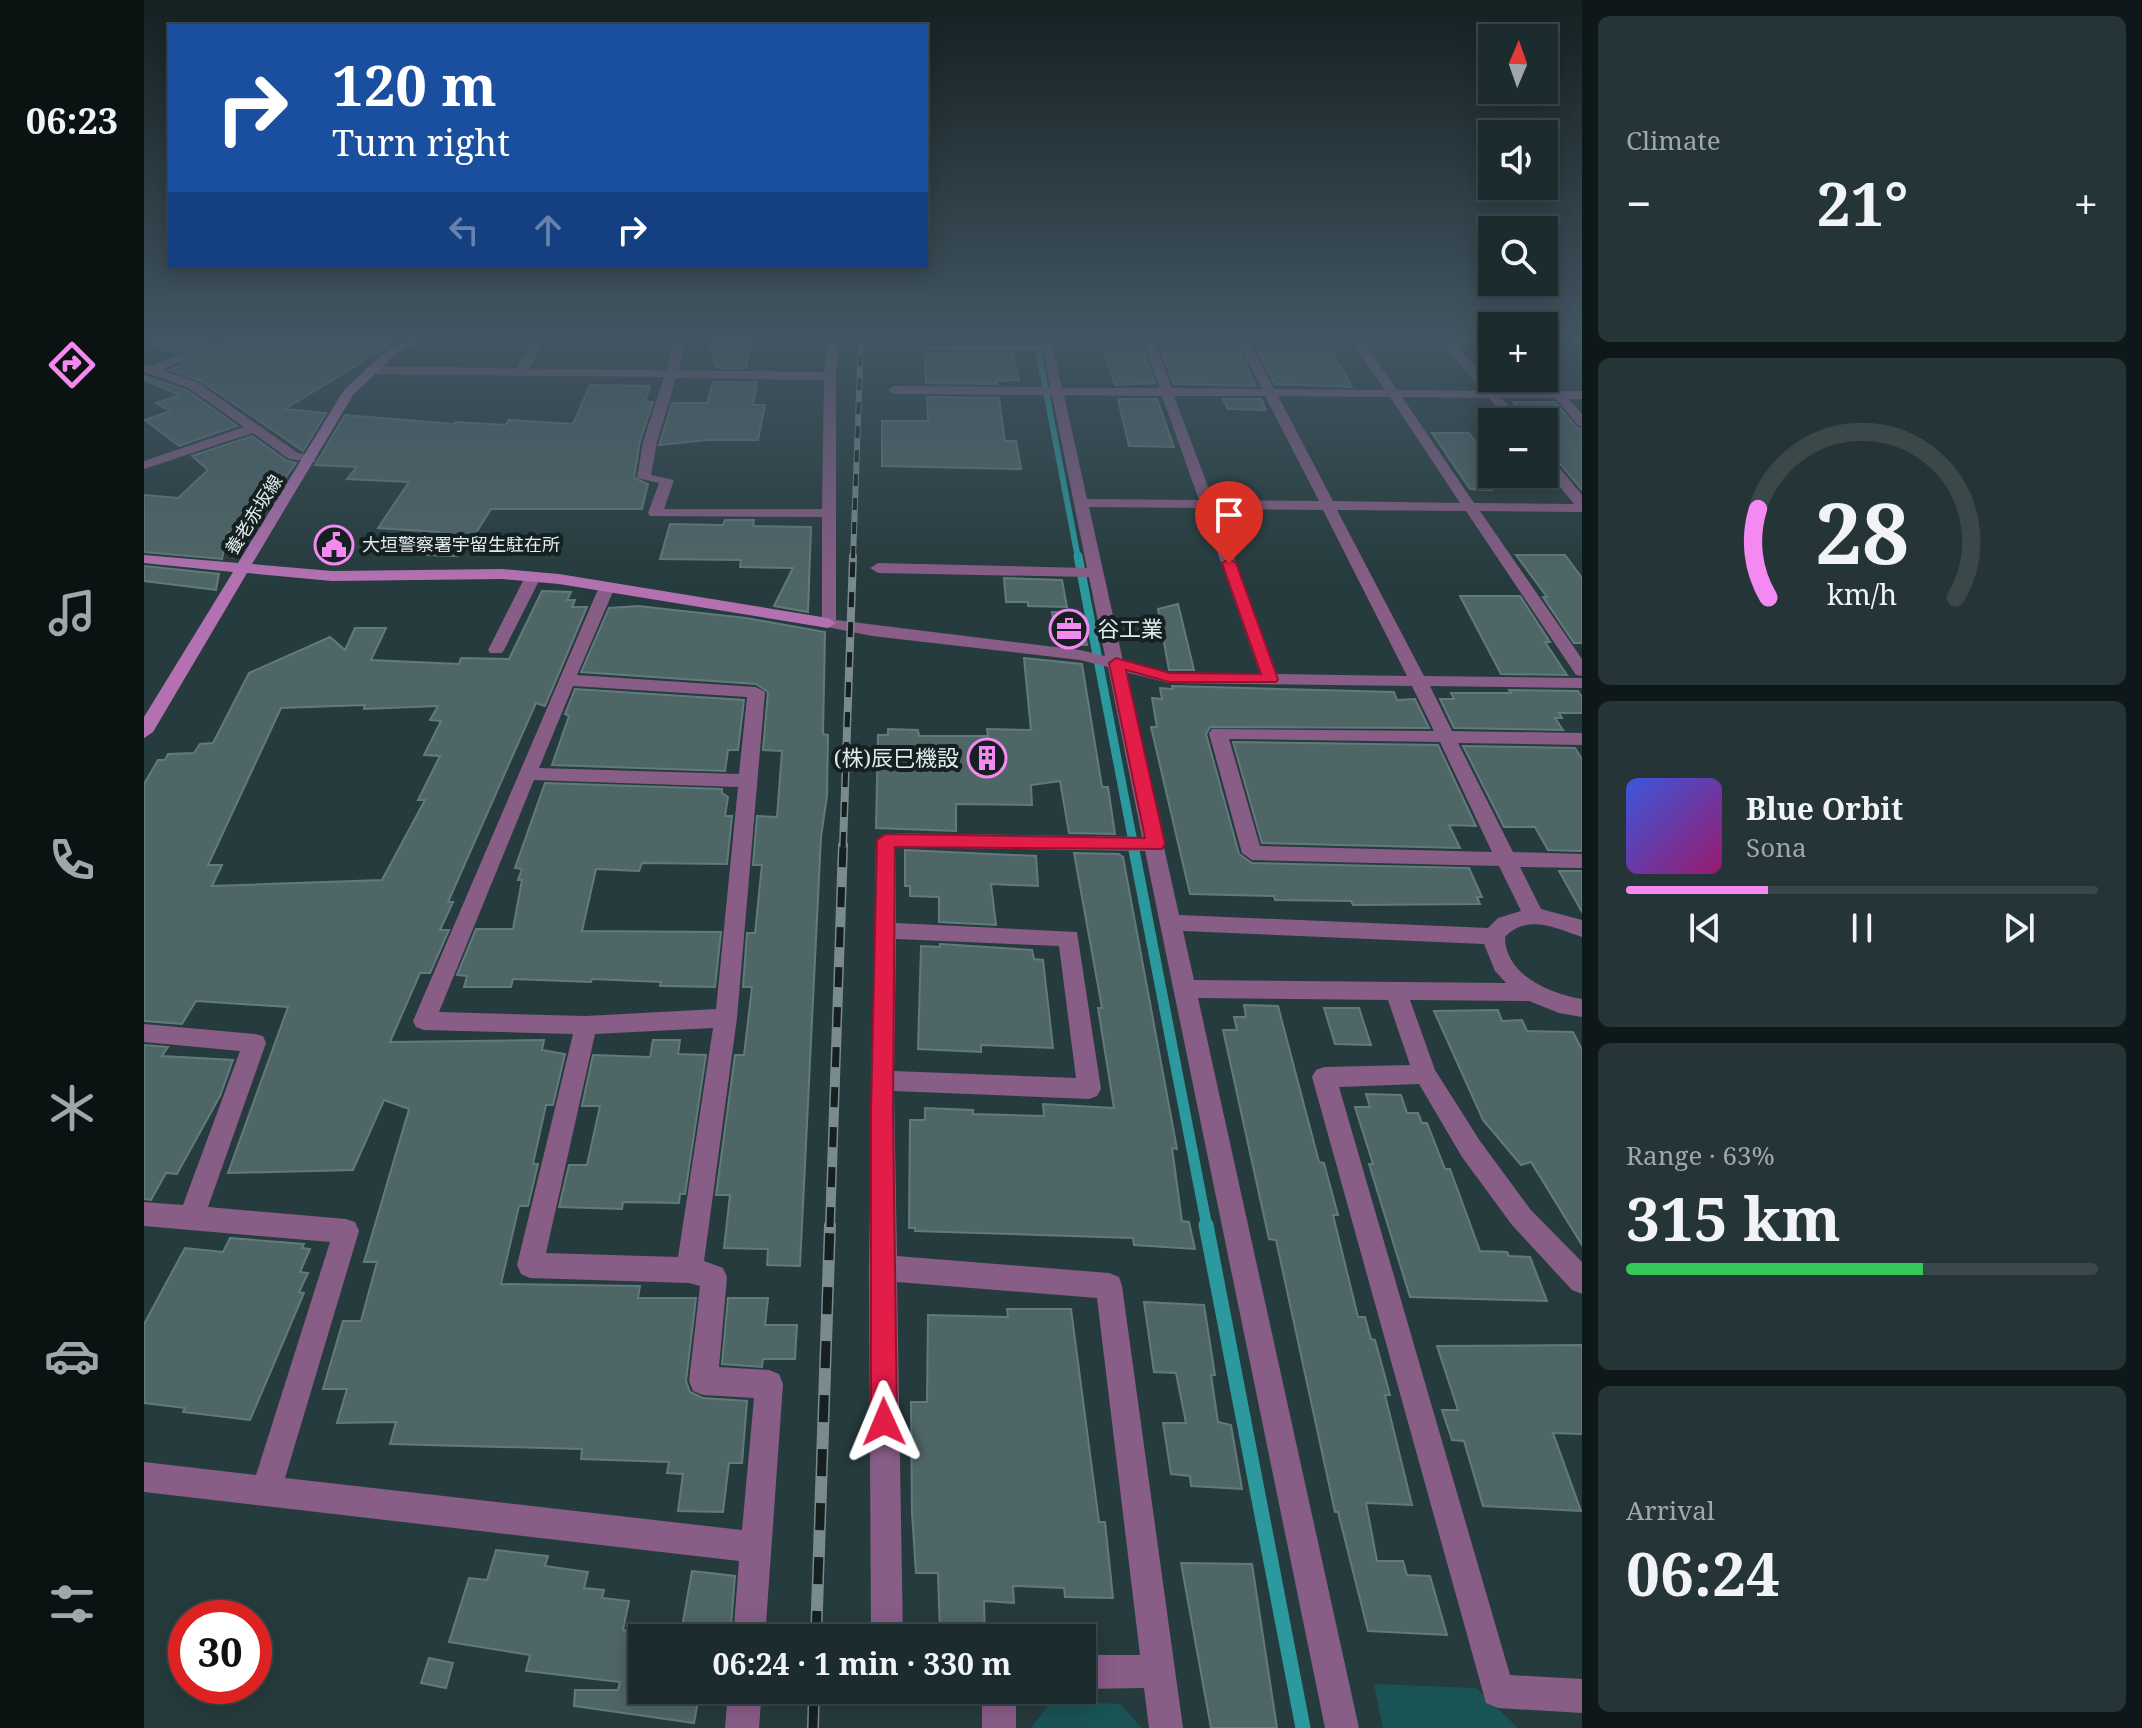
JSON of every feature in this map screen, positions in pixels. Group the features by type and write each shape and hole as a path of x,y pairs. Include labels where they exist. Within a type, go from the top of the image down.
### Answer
{"main road":[{"name":"養老赤坂線","path":"144,732 333,420"},
{"path":"144,559 332,576 502,574 607,587 828,623"}],"street":[{"path":"239,420 294,456 310,459"},
{"path":"657,420 644,478 667,480 655,513 829,513"},
{"path":"830,420 828,623 872,631 1084,655 1169,678 1582,683"},
{"path":"1062,420 1152,844 1172,923 1342,1728"},
{"path":"1179,420 1270,679"},
{"path":"1282,420 1418,680 1534,916"},
{"path":"1412,420 1582,671"},
{"path":"144,465 251,429"},
{"path":"1558,476 1582,506"},
{"path":"1081,503 1582,506"},
{"path":"878,568 1095,573"},
{"path":"496,650 533,577"},
{"path":"607,587 424,1021 586,1025 726,1018"},
{"path":"567,680 756,692 726,1018 689,1270"},
{"path":"1582,739 1218,733 1252,853 1582,861"},
{"path":"528,774 748,781"},
{"path":"887,1624 882,1268 886,840 1152,844"},
{"path":"1582,929 1554,918 1516,918 1503,925 1495,936 1494,949 1499,964 1512,980 1529,992 1550,1002 1582,1008"},
{"path":"1172,923 1495,936"},
{"path":"882,1081 1089,1089 1069,938 886,931"},
{"path":"1186,989 1529,992"},
{"path":"1396,991 1425,1074 1471,1149 1521,1217 1582,1281"},
{"path":"586,1025 530,1265 689,1270 714,1277 703,1381 769,1384 750,1624"},
{"path":"144,1033 255,1043 191,1218"},
{"path":"1425,1074 1324,1077 1498,1691 1582,1696"},
{"path":"144,1214 346,1231 266,1492"},
{"path":"882,1268 1109,1286 1166,1728"},
{"path":"144,1477 756,1547"},
{"path":"1096,1672 1159,1671"},
{"path":"742,1728 744,1704"},
{"path":"999,1704 999,1728"}],"shaded area":[{"path":"1374,1684 1476,1688 1518,1728 1383,1728"},
{"path":"1096,1703 1120,1704 1142,1728 1031,1728 1050,1704"}],"building":[{"path":"145,420 228,420 237,426 179,446"},
{"path":"257,420 322,420 303,451"},
{"path":"342,420 505,425 509,420 573,424 575,420 647,420 634,478 648,484 642,509 491,509 474,536 467,536 457,556 425,555 439,532 378,528 409,482 347,479 357,467 315,465"},
{"path":"667,420 762,420 758,440 707,440 659,445"},
{"path":"1002,420 1005,441 1016,441 1021,469 882,466 882,421"},
{"path":"1123,420 1164,420 1174,447 1129,446"},
{"path":"1558,420 1570,420 1582,429 1582,490 1558,462"},
{"path":"1432,433 1469,433 1478,445 1478,488 1492,490 1470,489"},
{"path":"252,436 287,461 296,463 246,533 228,532 222,559 144,552 144,495 178,498 208,470 192,456"},
{"path":"725,520 754,520 753,526 811,527 808,612 774,606 793,568 740,567 741,560 660,559 670,524 723,525"},
{"path":"1516,555 1565,555 1582,578 1582,643 1574,643 1543,597 1547,597"},
{"path":"144,566 219,574 216,590 144,581"},
{"path":"1004,578 1062,580 1067,607 1006,602"},
{"path":"542,591 571,592 567,600 575,600 572,607 587,607 545,706 536,703 448,902 453,902 440,930 449,930 430,973 420,973 390,1042 544,1040 542,1050 565,1054 553,1105 546,1105 533,1164 538,1164 528,1206 519,1206 501,1284 640,1286 638,1298 696,1298 686,1381 690,1392 703,1398 747,1401 742,1463 729,1463 723,1512 678,1511 683,1474 667,1473 669,1462 581,1459 582,1449 390,1444 396,1422 337,1423 347,1389 323,1389 343,1321 361,1321 377,1262 364,1262 409,1109 384,1100 353,1170 228,1173 288,1007 196,1001 182,1024 144,1021 144,784 158,760 165,760 168,754 194,753 200,744 213,743 249,673 330,637 345,650 355,628 386,628 371,660 459,664 461,658 509,659","holes":["365,705 364,709 438,706 430,720 441,721 424,755 440,756 418,800 425,800 382,880 212,886 222,865 208,865 281,708"]},
{"path":"1460,596 1520,596 1567,675 1501,674"},
{"path":"1178,604 1194,670 1169,670 1158,609"},
{"path":"638,606 746,618 825,632 823,734 828,735 827,796 821,837 800,1266 767,1265 768,1249 724,1248 730,1195 716,1195 735,1055 744,1055 752,987 743,987 747,933 755,933 762,865 753,865 757,816 777,817 782,751 763,750 768,692 756,684 581,672 609,608"},
{"name":"谷工業","path":"1052,612 1080,613 1087,645 1058,644"},
{"path":"1024,658 1082,664 1102,787 1108,787 1115,834 1069,833 1060,781 1031,785 1032,805 956,804 956,831 876,828 878,735 888,735 888,729 918,730 919,736 988,736 987,729 1031,730"},
{"path":"1172,686 1394,692 1397,700 1415,699 1429,728 1210,727 1206,734 1239,854 1252,863 1469,868 1482,897 1477,897 1480,904 1353,905 1351,901 1190,894 1151,727 1157,727 1152,698 1162,699 1160,688 1173,689"},
{"path":"575,689 744,700 738,750 728,750 725,771 552,765"},
{"path":"1509,690 1578,691 1582,697 1582,713 1559,713 1562,718 1555,718 1563,730 1454,728 1440,699 1454,699 1451,693 1511,693"},
{"path":"1233,742 1438,745 1476,826 1449,825 1460,848 1262,843"},
{"path":"1463,746 1575,748 1582,759 1582,851 1548,850 1535,827 1504,827"},
{"path":"545,783 722,789 728,797 725,816 732,816 727,864 642,863 639,871 596,869 582,931 721,932 715,987 660,986 661,982 592,979 591,982 513,979 511,987 464,987 467,976 457,975 476,929 513,929 522,880 518,880 522,869 515,868"},
{"path":"905,850 1036,856 1038,886 991,884 996,925 939,922 939,897 910,896 910,886 905,886"},
{"path":"1074,853 1119,854 1123,857 1177,1149 1172,1148 1182,1221 1189,1222 1195,1249 1134,1245 1133,1238 915,1231 915,1228 909,1228 910,1120 925,1120 925,1108 973,1110 973,1114 1044,1116 1043,1104 1114,1108 1098,1008 1102,1008"},
{"path":"1559,871 1582,871 1582,912"},
{"path":"940,944 1032,950 1034,959 1043,960 1053,1048 981,1045 981,1052 918,1049 921,946 940,947"},
{"path":"1244,1005 1278,1006 1319,1162 1324,1163 1338,1215 1333,1215 1358,1317 1365,1317 1371,1339 1375,1340 1390,1395 1385,1395 1412,1505 1366,1503 1377,1561 1403,1561 1407,1575 1430,1576 1447,1635 1368,1631 1338,1512 1335,1512 1276,1240 1269,1239 1223,1030 1237,1030 1234,1017 1246,1017"},
{"path":"1324,1008 1359,1008 1371,1045 1335,1044"},
{"path":"1498,1010 1502,1021 1522,1020 1527,1031 1573,1032 1582,1050 1582,1245 1531,1162 1521,1165 1483,1120 1434,1011"},
{"path":"653,1040 680,1040 678,1054 706,1055 685,1194 680,1194 679,1203 623,1202 622,1209 559,1207 569,1165 587,1165 600,1106 582,1106 593,1055 650,1057"},
{"path":"144,1045 168,1047 162,1056 233,1060 220,1096 177,1174 166,1173 151,1200 144,1199"},
{"path":"1366,1094 1401,1095 1407,1113 1418,1113 1422,1123 1427,1123 1445,1169 1450,1169 1480,1251 1530,1257 1547,1301 1410,1297 1369,1164 1373,1164 1355,1107 1370,1107"},
{"path":"230,1238 304,1244 302,1248 310,1249 300,1272 308,1273 299,1292 304,1293 250,1420 183,1412 185,1408 144,1403 144,1324 185,1248 223,1252"},
{"path":"728,1298 768,1298 765,1325 797,1325 795,1359 763,1359 762,1367 722,1364"},
{"path":"1144,1302 1204,1305 1215,1375 1211,1375 1218,1422 1231,1425 1242,1489 1191,1486 1190,1476 1171,1474 1163,1423 1186,1423 1176,1373 1154,1372"},
{"path":"1007,1309 1071,1309 1099,1522 1105,1522 1113,1598 1065,1597 1064,1588 1013,1586 1014,1603 984,1601 985,1624 940,1624 938,1573 916,1573 912,1513 911,1402 927,1402 928,1315 1008,1317"},
{"path":"1582,1345 1582,1434 1553,1433 1581,1511 1483,1506 1464,1441 1452,1440 1442,1410 1458,1410 1437,1346"},
{"path":"496,1550 548,1556 545,1566 588,1572 584,1588 604,1590 602,1598 629,1601 623,1630 628,1631 628,1704 697,1704 694,1723 574,1706 575,1690 618,1690 620,1682 526,1671 530,1655 449,1642 469,1578 487,1580"},
{"path":"1181,1563 1252,1564 1277,1728 1211,1728"},
{"path":"692,1571 735,1576 731,1624 683,1624"},
{"path":"429,1658 453,1663 446,1688 421,1683"}],"waterway":[{"path":"1051,420 1078,558"},
{"path":"1078,556 1134,847"},
{"path":"1133,845 1207,1227"},
{"path":"1206,1225 1303,1728"}],"railway":[{"path":"853,558 858,420"},
{"path":"843,847 853,556"},
{"path":"830,1227 843,845"},
{"path":"816,1624 830,1225"},
{"path":"813,1728 814,1704"}],"place":[{"name":"大垣警察署宇留生駐在所","path":"334,545"},
{"name":"谷工業","path":"1069,629"},
{"name":"(株)辰巳機設","path":"987,758"}],"route":[{"path":"884,1422 882,1112 886,840 1156,844 1116,663 1169,678 1270,679 1229,563"}]}
